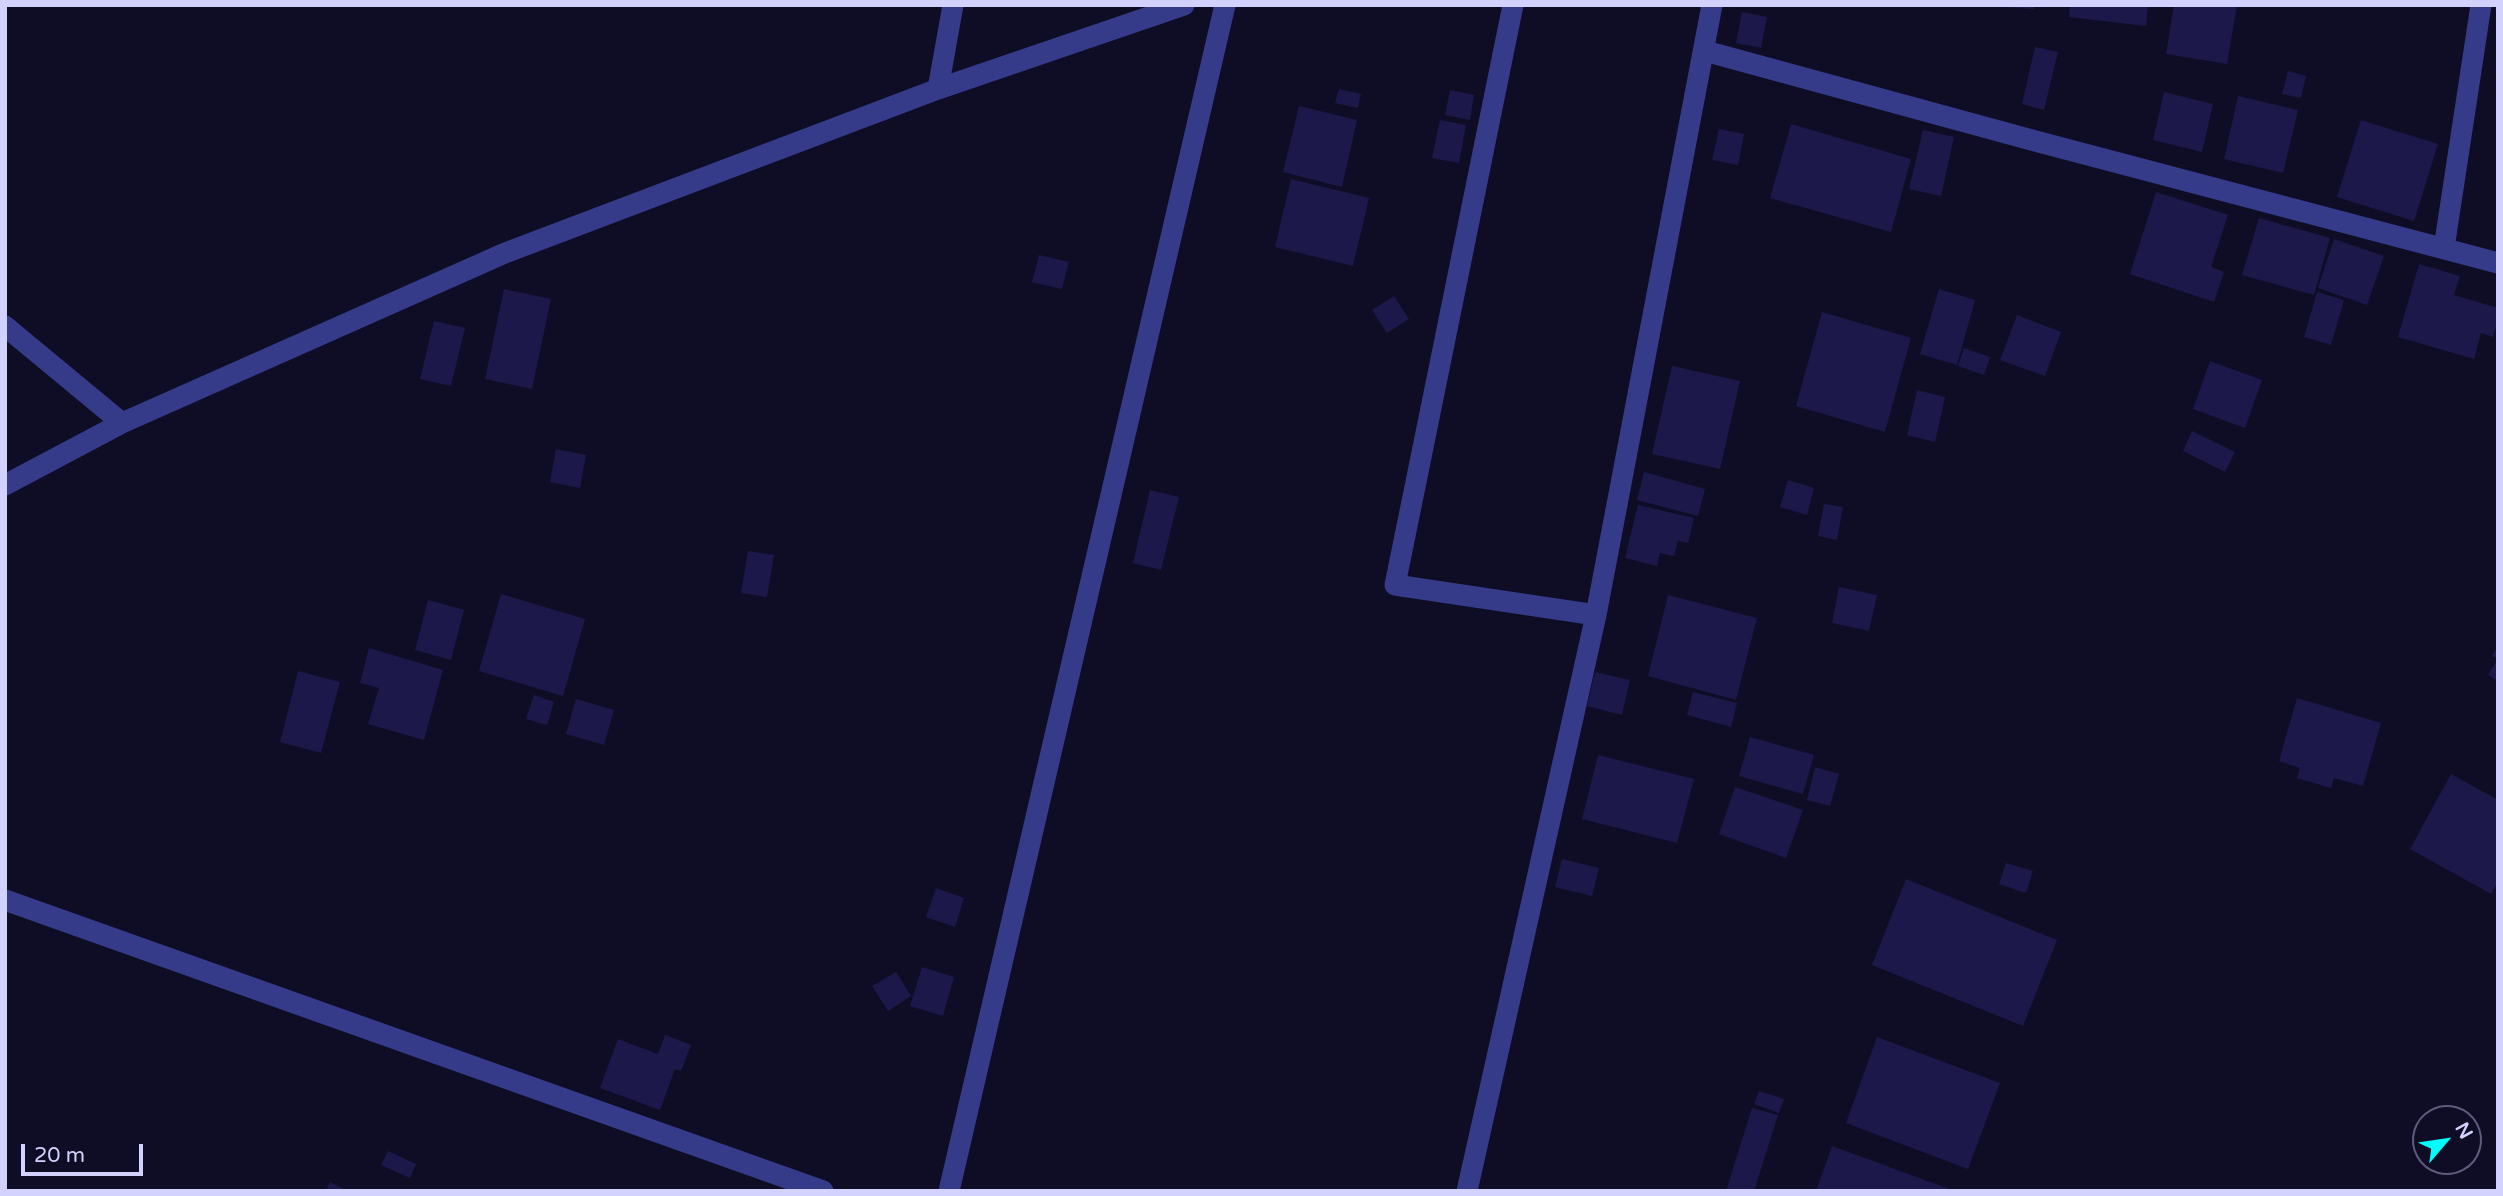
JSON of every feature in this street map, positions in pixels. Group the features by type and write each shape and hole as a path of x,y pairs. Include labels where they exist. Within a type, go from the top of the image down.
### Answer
{"street":[{"path":"938,89 953,5"},
{"path":"5,485 122,423 506,253 938,89 1184,5"},
{"path":"948,1191 1225,5"},
{"path":"1513,5 1395,584 1596,615"},
{"path":"1467,1191 1596,615 1712,5"},
{"path":"2444,248 2481,5"},
{"path":"1705,51 2498,263"},
{"path":"5,326 122,423"},
{"path":"5,900 823,1191"}],"building":[{"path":"2004,5 2035,5 2034,9"},
{"path":"2070,5 2148,5 2146,26 2069,17"},
{"path":"2174,5 2237,5 2227,64 2166,54"},
{"path":"1742,12 1767,17 1761,48 1736,43"},
{"path":"2035,47 2058,52 2044,110 2022,104"},
{"path":"2288,71 2306,76 2301,98 2282,94"},
{"path":"1339,89 1361,94 1358,108 1335,103"},
{"path":"1450,90 1474,95 1470,120 1445,115"},
{"path":"2164,92 2213,104 2202,152 2153,140"},
{"path":"2238,96 2298,110 2283,173 2224,159"},
{"path":"1299,106 1357,120 1342,187 1283,172"},
{"path":"1440,120 1466,125 1459,163 1432,158"},
{"path":"2361,120 2438,144 2414,221 2337,197"},
{"path":"1791,124 1911,159 1891,232 1770,198"},
{"path":"1719,129 1744,134 1738,165 1712,160"},
{"path":"1923,130 1954,137 1941,196 1909,189"},
{"path":"1291,179 1369,198 1353,266 1275,247"},
{"path":"2156,192 2228,215 2211,267 2224,272 2214,302 2130,274"},
{"path":"2259,218 2330,238 2314,295 2242,275"},
{"path":"2334,239 2384,256 2367,305 2318,288"},
{"path":"1039,255 1069,262 1062,289 1032,282"},
{"path":"2419,264 2460,276 2454,295 2498,308 2493,337 2481,333 2474,359 2398,337"},
{"path":"504,289 551,299 532,389 485,379"},
{"path":"1939,289 1975,300 1957,365 1920,354"},
{"path":"2317,292 2344,300 2331,345 2304,337"},
{"path":"1394,296 1409,319 1387,333 1372,310"},
{"path":"1822,312 1911,338 1885,432 1796,406"},
{"path":"2017,315 2061,332 2045,376 2000,360"},
{"path":"434,321 465,328 451,386 420,379"},
{"path":"1964,348 1990,357 1984,375 1958,366"},
{"path":"2210,361 2262,380 2245,428 2193,409"},
{"path":"1672,366 1740,381 1720,469 1652,454"},
{"path":"1917,390 1945,397 1935,442 1907,435"},
{"path":"2192,431 2235,452 2225,472 2183,451"},
{"path":"556,449 586,455 580,488 550,482"},
{"path":"1644,472 1705,489 1698,516 1637,500"},
{"path":"1788,480 1814,488 1807,515 1780,507"},
{"path":"1150,490 1179,497 1161,570 1133,563"},
{"path":"1824,504 1843,507 1837,540 1818,536"},
{"path":"1638,505 1694,518 1688,543 1678,541 1674,556 1660,553 1657,566 1625,558"},
{"path":"748,551 774,555 767,597 741,593"},
{"path":"1839,587 1877,595 1869,631 1832,623"},
{"path":"501,594 585,619 563,696 479,671"},
{"path":"1668,595 1757,618 1736,700 1648,676"},
{"path":"428,600 464,610 451,660 415,650"},
{"path":"2498,646 2498,659 2492,656"},
{"path":"369,648 443,670 424,740 368,724 379,688 360,683"},
{"path":"2498,659 2498,681 2488,675"},
{"path":"298,671 340,682 321,753 280,742"},
{"path":"1595,672 1630,680 1622,715 1587,706"},
{"path":"1693,692 1737,703 1731,727 1687,715"},
{"path":"534,695 554,702 547,725 526,719"},
{"path":"2297,698 2381,723 2363,786 2334,778 2331,788 2297,778 2300,768 2279,761"},
{"path":"576,699 614,710 604,745 566,734"},
{"path":"1750,737 1814,755 1803,794 1739,776"},
{"path":"1598,755 1694,779 1677,843 1582,819"},
{"path":"1815,767 1839,774 1830,806 1807,800"},
{"path":"2451,774 2498,800 2498,882 2491,894 2410,849"},
{"path":"1735,787 1803,810 1786,858 1719,834"},
{"path":"1562,859 1599,868 1592,896 1555,887"},
{"path":"2006,863 2033,871 2026,893 1999,884"},
{"path":"1906,879 2057,940 2023,1026 1872,965"},
{"path":"936,888 964,898 955,927 926,917"},
{"path":"922,967 954,977 943,1016 910,1006"},
{"path":"896,972 911,996 888,1011 872,986"},
{"path":"665,1035 691,1045 681,1071 675,1069 660,1110 600,1088 618,1039 658,1054"},
{"path":"1877,1037 2000,1083 1968,1169 1846,1123"},
{"path":"1759,1091 1784,1099 1779,1113 1754,1104"},
{"path":"1752,1108 1778,1115 1754,1191 1726,1191"},
{"path":"1832,1146 1952,1190 1952,1191 1816,1191"},
{"path":"388,1151 416,1164 410,1178 381,1165"},
{"path":"330,1182 348,1191 326,1191"}]}
